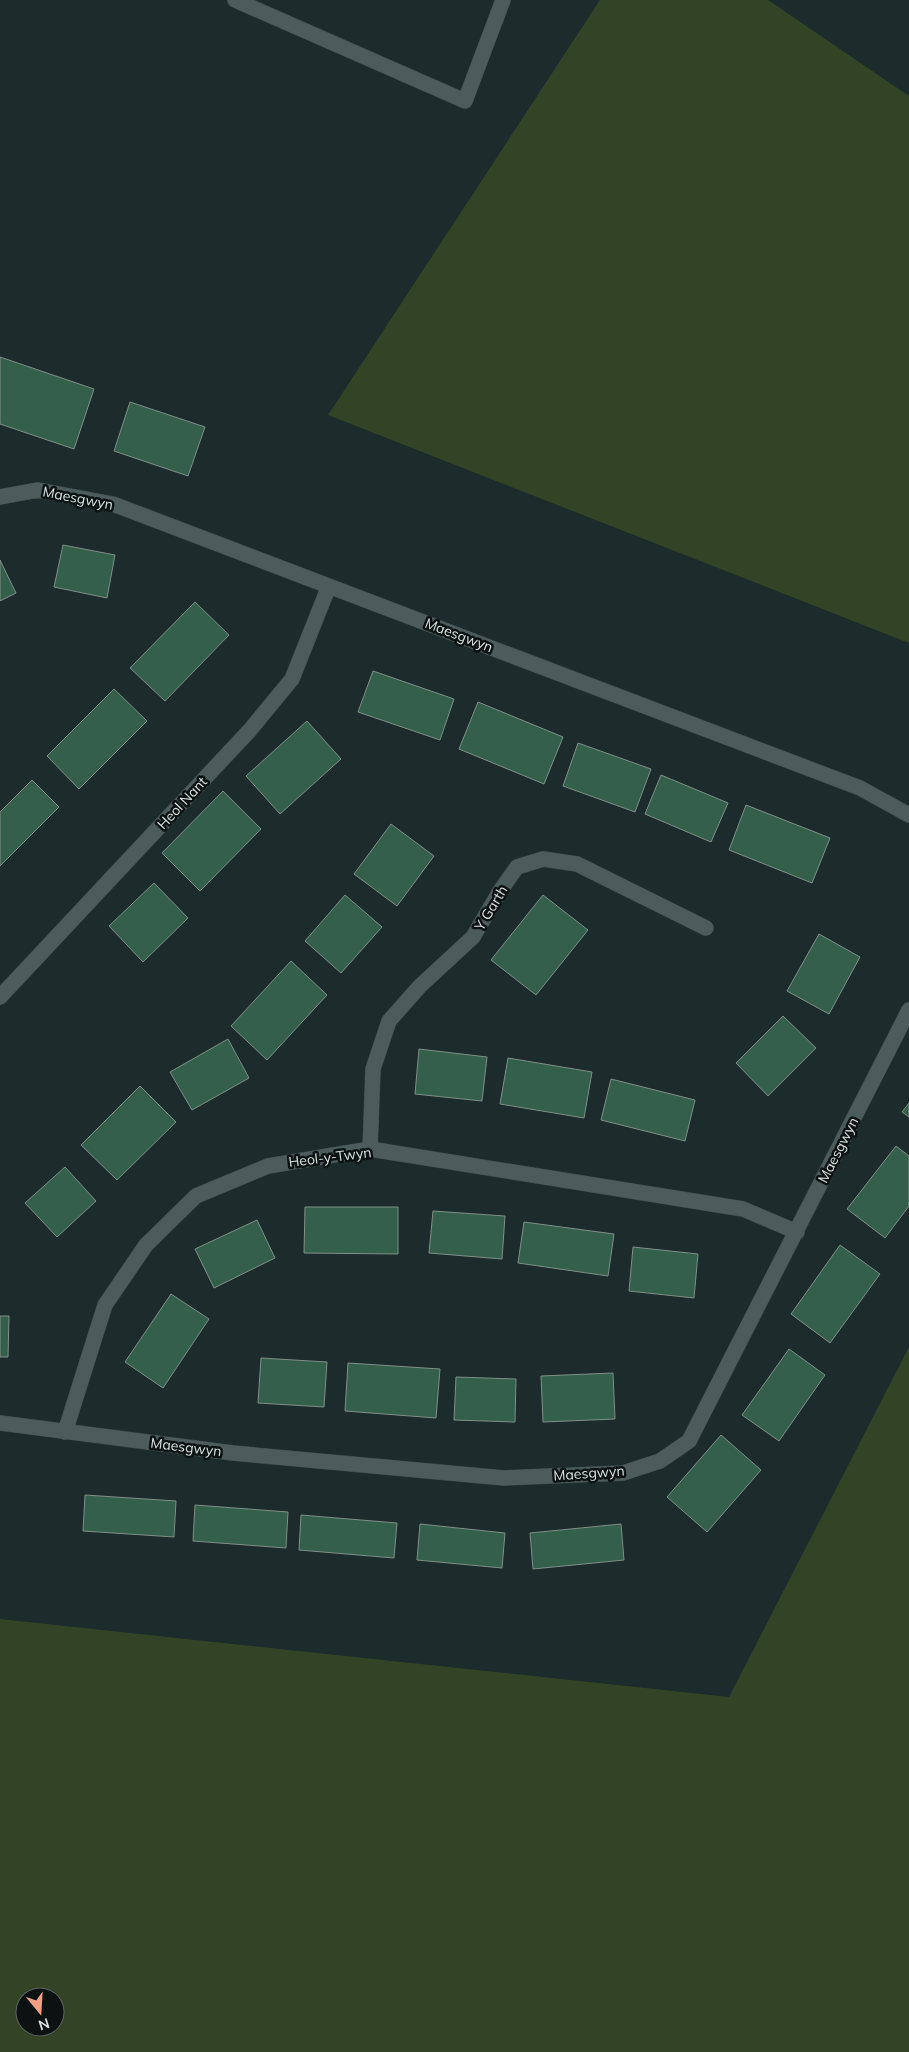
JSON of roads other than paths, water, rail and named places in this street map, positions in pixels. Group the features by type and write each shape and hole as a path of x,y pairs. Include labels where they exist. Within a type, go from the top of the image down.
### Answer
{"street":[{"path":"235,0 465,101 503,0"},
{"name":"Maesgwyn","path":"0,497 38,490 113,504 860,788 909,814"},
{"name":"Heol Nant","path":"0,997 250,730 292,679 330,586"},
{"name":"Y Garth","path":"370,1150 373,1070 389,1021 420,986 473,936 517,867 543,859 578,864 706,928"},
{"name":"Maesgwyn","path":"0,1423 233,1453 504,1478 623,1473 660,1460 689,1441 909,1010"},
{"name":"Heol-y-Twyn","path":"65,1432 105,1305 146,1245 196,1196 268,1166 370,1150 743,1208 797,1232"}]}
